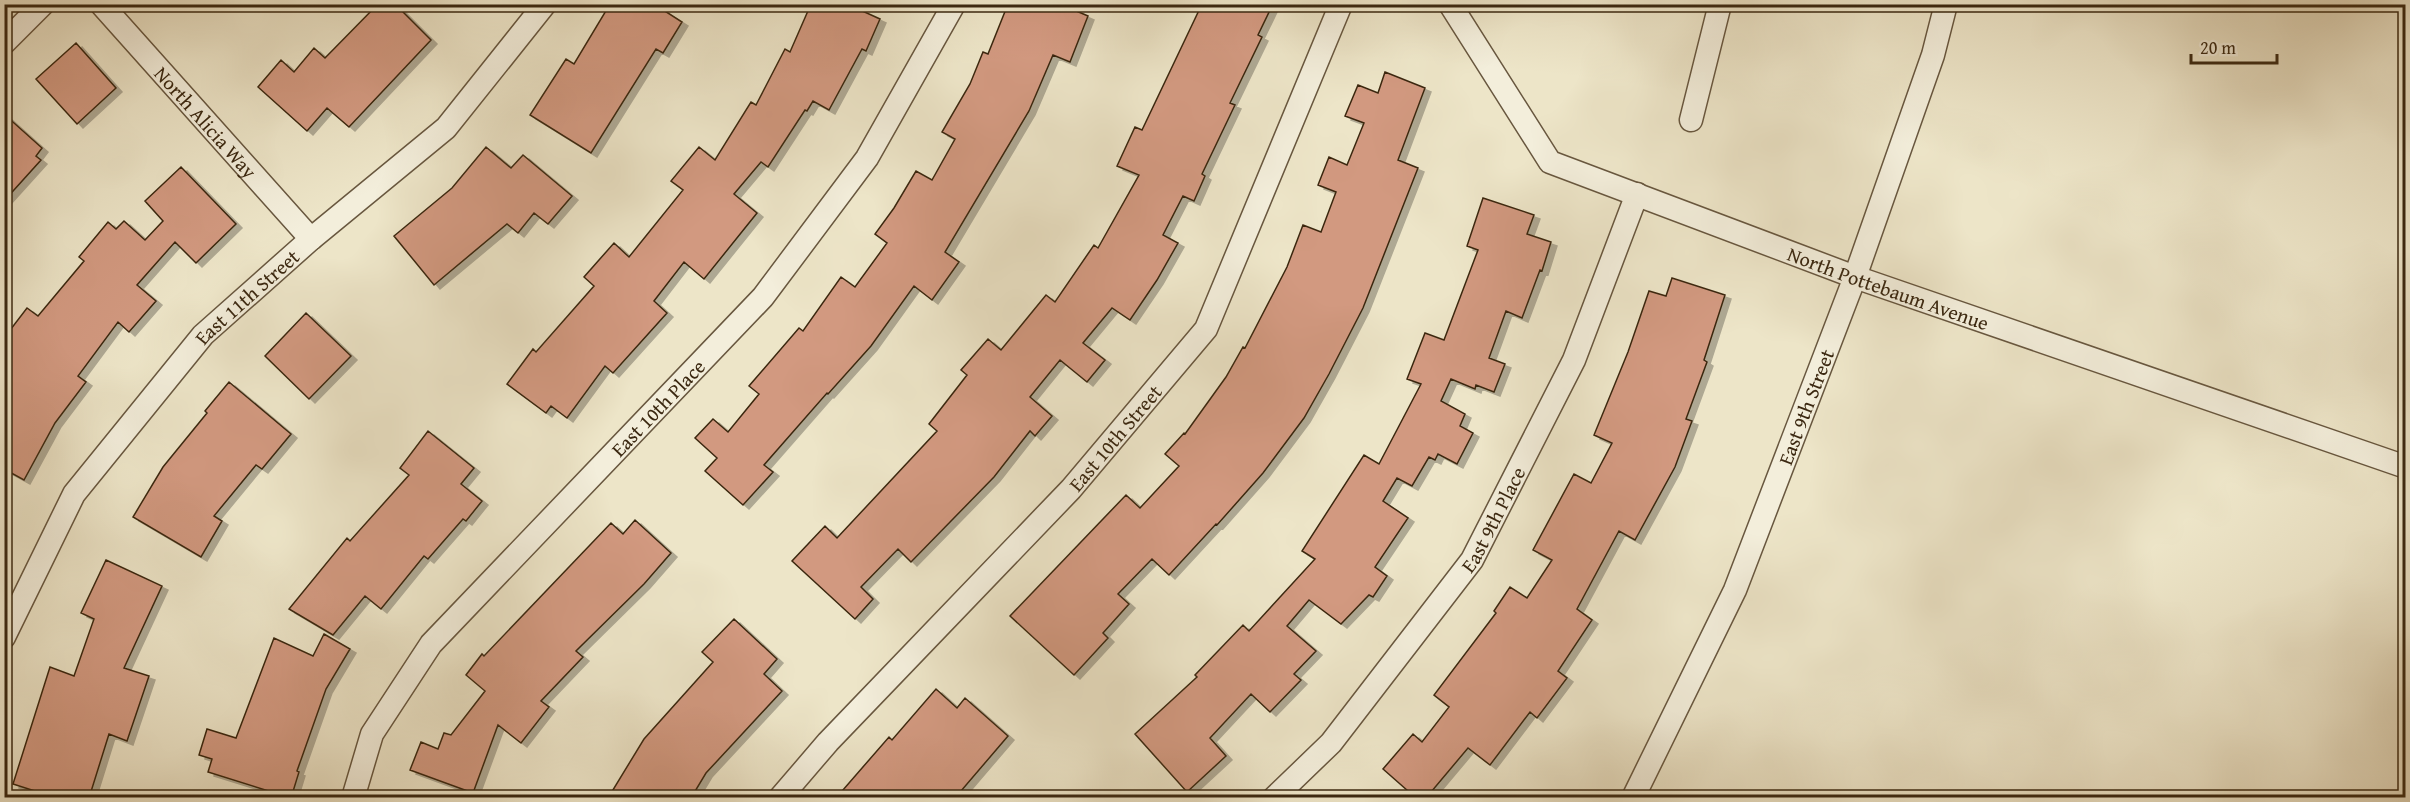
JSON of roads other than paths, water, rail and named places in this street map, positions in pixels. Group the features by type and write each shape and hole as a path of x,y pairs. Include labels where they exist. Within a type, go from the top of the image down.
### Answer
{"street":[{"path":"4,43 43,4"},
{"name":"North Alicia Way","path":"101,4 311,239"},
{"name":"East 11th Street","path":"4,637 74,495 203,335 311,239 446,128 545,4"},
{"name":"East 10th Place","path":"353,798 372,734 430,644 763,297 867,158 954,4"},
{"name":"East 10th Street","path":"780,798 828,742 1071,489 1206,328 1341,4"},
{"name":"North Pottebaum Avenue","path":"1450,4 1551,162 1855,277 2406,467"},
{"path":"1691,120 1720,4"},
{"name":"East 9th Street","path":"1633,798 1735,590 1855,277 1933,55 1946,4"},
{"name":"East 9th Place","path":"1274,798 1331,743 1472,560 1574,360 1637,194"}]}
